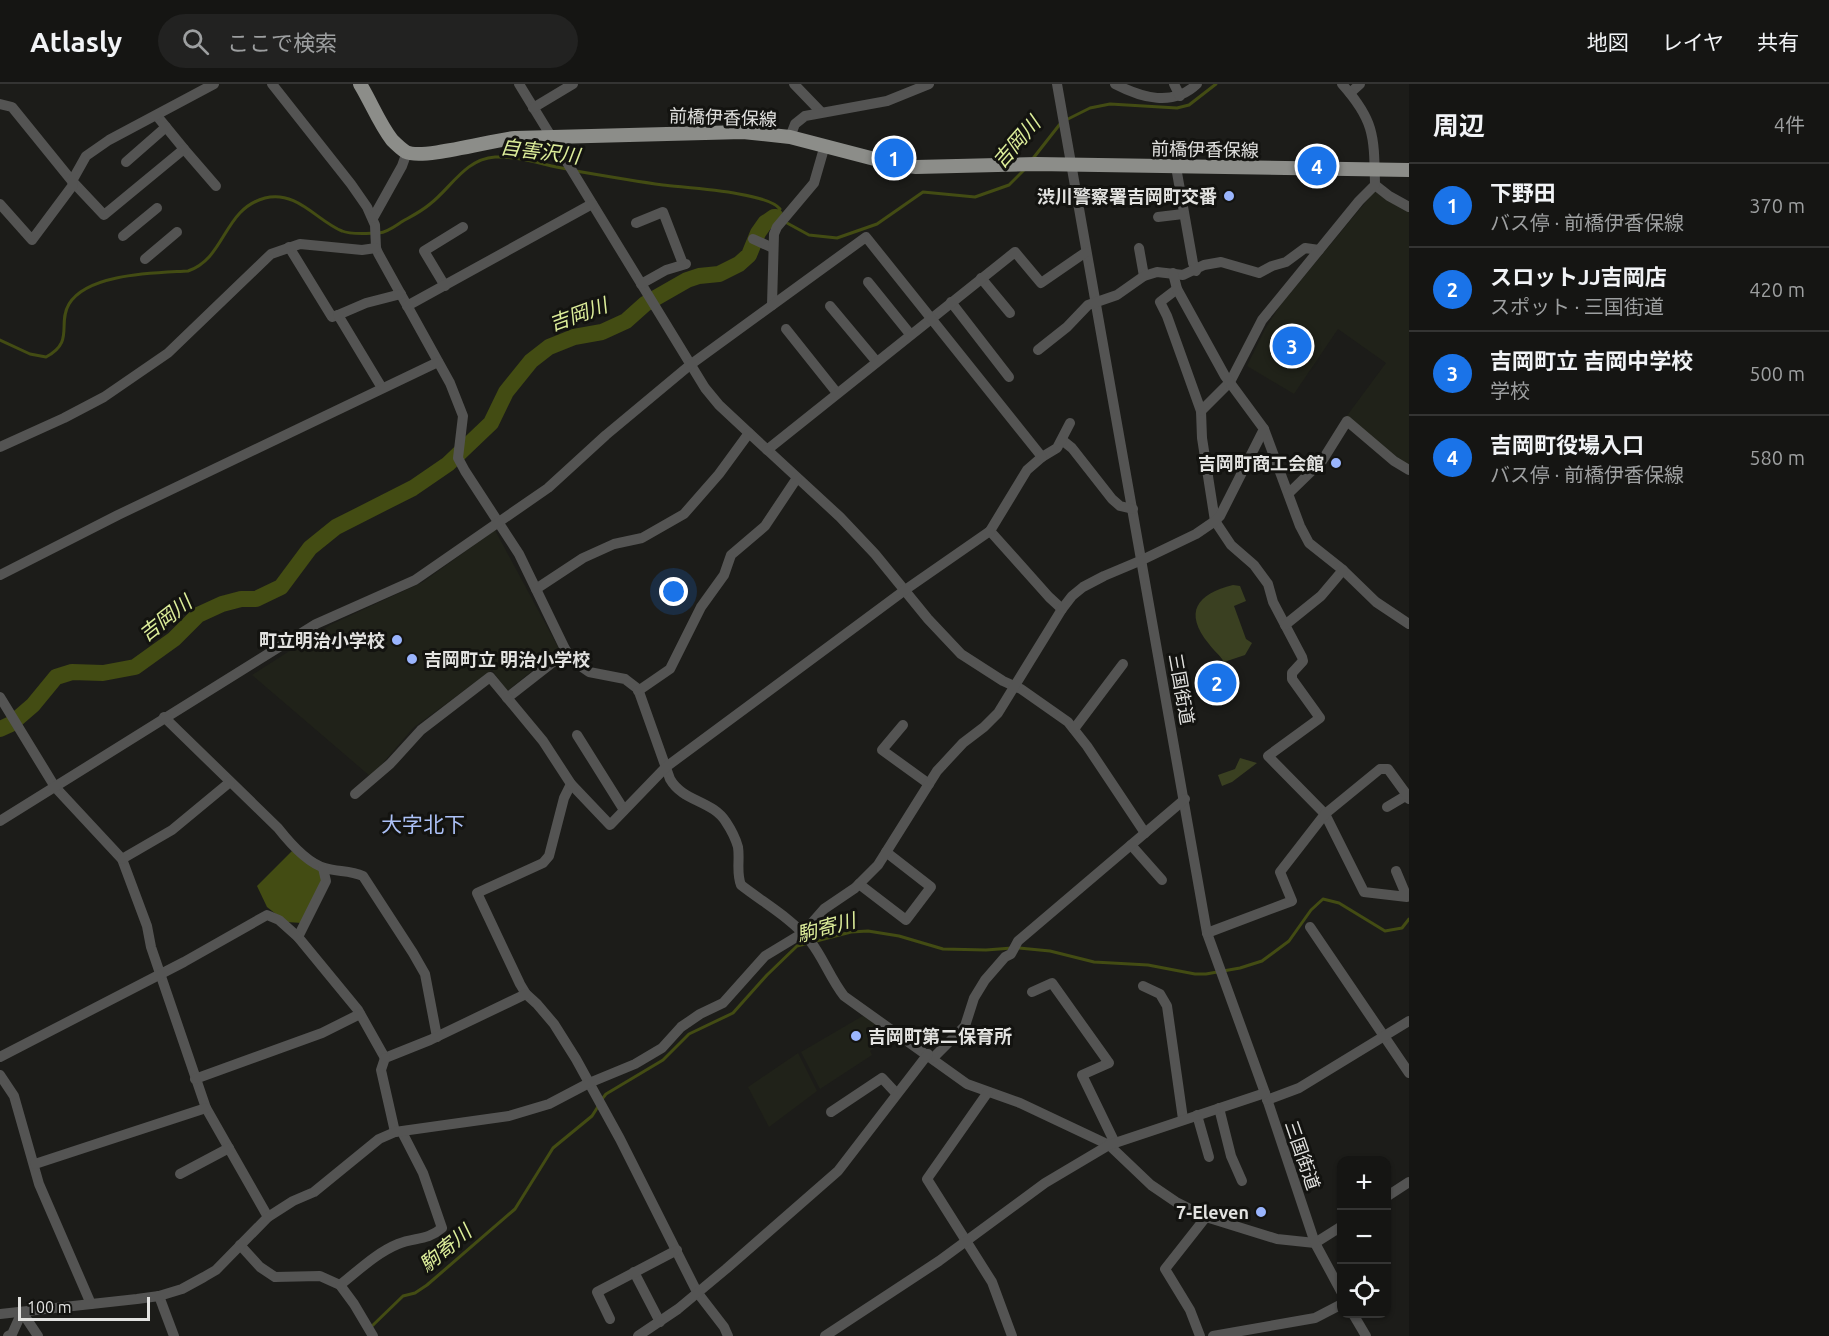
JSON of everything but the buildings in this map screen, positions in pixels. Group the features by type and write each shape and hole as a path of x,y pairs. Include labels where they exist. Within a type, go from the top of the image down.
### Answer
{"main road":[{"path":"360,84 393,140 407,152"},
{"name":"前橋伊香保線","path":"407,152 431,154 494,140 743,132 790,137 890,163 916,167 1071,164 1409,170"}],"street":[{"path":"0,204 32,240 73,185 72,181 86,156 109,140 214,84"},
{"path":"272,84 351,184 374,221"},
{"path":"519,84 690,365 719,405 847,525 946,640 961,654 980,668 1021,689 1068,722 1087,746 1144,833"},
{"path":"533,108 573,84"},
{"path":"794,84 821,112"},
{"path":"790,137 799,119 805,116 887,101 929,84"},
{"name":"三国街道","path":"1057,84 1207,933 1266,1096 1315,1244 1337,1285"},
{"path":"1115,84 1133,93 1170,99 1187,93 1197,84"},
{"path":"1174,84 1180,96"},
{"path":"1201,411 1230,382 1262,321 1375,184 1373,139 1369,120 1358,101 1346,88 1360,84"},
{"path":"0,104 12,107 72,181 104,215 184,149"},
{"path":"157,116 216,186"},
{"path":"126,162 166,127"},
{"path":"772,305 773,248 777,227 814,183 825,145"},
{"path":"407,152 374,221 375,245 450,382 463,416 458,458 519,554 565,649 576,663 589,672 625,679 638,691 676,789 709,807 725,820 738,846 738,878 741,885 799,928 811,942 832,980 844,996 931,1056 967,1084 1020,1103 1109,1145 1151,1185 1176,1202 1206,1217 1277,1239 1315,1244 1337,1229"},
{"path":"1176,167 1196,271"},
{"path":"1375,184 1389,196 1409,207"},
{"path":"407,306 592,204"},
{"path":"123,236 157,208"},
{"path":"636,223 663,212 685,264 666,270 642,287"},
{"path":"1158,217 1184,214"},
{"path":"445,285 424,251 463,227"},
{"path":"145,259 177,232"},
{"path":"0,821 316,624 415,580 548,488 606,435 690,365 866,237 1042,457"},
{"path":"757,241 773,248"},
{"path":"0,447 104,397 168,353 271,254 300,244 362,250 375,245"},
{"path":"289,247 332,317 366,303 400,294"},
{"path":"1139,248 1144,276"},
{"path":"1038,350 1067,327 1080,311 1096,302 1117,295 1144,276 1156,272 1183,275 1221,262 1259,273 1286,262 1305,248 1319,250"},
{"path":"767,450 1015,252 1041,283 1086,252"},
{"path":"1173,273 1177,289 1225,376 1264,429 1300,526 1309,543 1343,570 1376,602 1409,624"},
{"path":"981,278 1010,314"},
{"path":"868,282 910,334"},
{"path":"1177,289 1160,302 1201,411 1202,438 1215,521 1231,545 1254,565 1268,584 1273,602 1302,657 1303,661 1292,673 1292,679 1320,718 1268,756 1325,814 1364,892 1407,897 1396,871"},
{"path":"951,302 1009,377"},
{"path":"830,306 876,362"},
{"path":"338,315 382,388"},
{"path":"786,329 837,393"},
{"path":"0,575 118,515 438,362"},
{"path":"1288,493 1322,461 1347,421 1394,461 1409,470"},
{"path":"355,794 390,764 421,730 490,677 543,741 571,784 610,825 666,767 905,590 990,531 1028,470 1042,457 1057,448 1070,423"},
{"path":"0,1314 159,1296 182,1289 216,1270 268,1218 293,1200 315,1192 379,1139 399,1132 509,1116 549,1104 589,1083 635,1064 662,1048 681,1027 700,1014 723,1003 765,956 803,933 824,909 859,884 878,865 929,784 949,757 998,712 1072,596 1083,587 1104,576 1196,534 1220,516 1264,429"},
{"path":"536,589 583,558 614,544 642,538 684,514 719,474 749,433"},
{"path":"1062,440 1072,448 1112,499 1120,506 1133,510"},
{"path":"638,691 670,669 701,607 724,575 731,555 765,526 797,478"},
{"path":"990,531 1062,609"},
{"path":"1285,625 1321,596 1343,570"},
{"path":"507,698 562,655 565,649"},
{"path":"1074,729 1123,664"},
{"path":"0,697 55,787 123,859 206,1108 268,1218"},
{"path":"164,717 278,828 293,847 323,868 363,876 425,974 436,1037"},
{"path":"903,725 882,750 929,784"},
{"path":"577,735 624,810"},
{"path":"1207,933 1292,901 1280,872 1325,814 1380,769 1388,768 1408,796 1387,807"},
{"path":"123,859 172,830 230,782"},
{"path":"571,784 564,798 549,856 543,863 477,893 526,994 554,1024 576,1059 697,1292 724,1327 728,1336"},
{"path":"639,1336 697,1292 838,1171 896,1094 931,1056 965,1026 974,998 985,980 1005,957 1185,799"},
{"path":"1131,845 1162,880"},
{"path":"859,884 906,920 931,887 886,852"},
{"path":"298,937 326,881 323,868"},
{"path":"0,1058 267,915 279,920 298,937 360,1014 385,1058 381,1070 399,1132 423,1173 442,1228 426,1238 397,1244 369,1261 340,1285"},
{"path":"1310,927 1409,1073"},
{"path":"1032,992 1052,983 1109,1063 1082,1075 1113,1140 1109,1145"},
{"path":"1143,986 1160,994 1167,1006 1183,1119"},
{"path":"385,1058 436,1037 526,994"},
{"path":"195,1079 322,1033 360,1014"},
{"path":"825,1336 968,1242 1045,1183 1109,1145 1219,1108 1299,1088 1409,1021"},
{"path":"0,1075 14,1096 39,1184 92,1304"},
{"path":"831,1112 882,1078 896,1094"},
{"path":"988,1092 927,1179 992,1282 1012,1336"},
{"path":"35,1164 206,1108"},
{"path":"1219,1108 1231,1156 1242,1181"},
{"path":"1197,1115 1209,1157"},
{"path":"180,1174 229,1148"},
{"path":"1391,1194 1409,1182"},
{"path":"1200,1336 1190,1310 1165,1269 1206,1217"},
{"path":"240,1245 260,1267 275,1277 320,1276 340,1285 373,1336"},
{"path":"610,1319 597,1292 677,1250"},
{"path":"634,1272 660,1322"},
{"path":"159,1296 174,1336"},
{"path":"1213,1336 1239,1334 1315,1318 1337,1306"},
{"path":"8,1336 12,1334 22,1312"},
{"path":"22,1312 38,1336"},
{"path":"1355,1318 1366,1336"}],"shaded area":[{"path":"1374,192 1380,193 1385,199 1409,212 1409,466 1346,417 1386,363 1338,329 1294,394 1247,366 1265,329 1281,304"},
{"name":"吉岡町立 明治小学校","path":"495,530 559,649 507,691 492,670 413,728 371,777 252,675 330,625 423,582"},
{"path":"1233,585 1240,586 1246,601 1234,606 1246,639 1252,643 1245,655 1224,662 1201,633 1196,614 1203,599"},
{"path":"1240,758 1257,763 1232,782 1222,786 1218,775 1235,769"},
{"path":"292,851 322,872 323,881 302,923 286,922 267,907 257,886"},
{"path":"866,1014 891,1033 870,1051 872,1055 820,1089 801,1052"},
{"path":"798,1053 817,1091 769,1127 748,1087"}],"waterway":[{"name":"吉岡川","path":"1066,120 1090,108 1110,104 1177,108 1189,105 1216,84"},
{"name":"吉岡川","path":"1031,161 1060,124"},
{"name":"自害沢川","path":"0,340 30,354 46,357 60,345 63,339 66,311 78,294 107,280 141,274 188,271 200,265 210,256 241,212 251,204 265,198 287,198 297,202 346,232 379,233 424,209 459,175 484,159 513,158 567,169"},
{"name":"吉岡川","path":"576,171 759,199 772,203 780,209 776,217 809,235 837,238 877,224 923,192 975,197 1009,185 1025,169"},
{"name":"吉岡川","path":"0,729 11,724 33,705 56,677 72,672 103,673 135,667 174,639 198,615 222,604 241,599 256,599 281,587 310,548 336,527 413,488 448,464 491,423 506,392 531,361 549,347 574,337 602,332 626,321 645,304 687,280 719,274 739,264 749,255 765,223 776,217"},
{"name":"駒寄川","path":"1019,948 1050,951 1094,962 1148,965 1206,974 1240,968 1262,961 1289,941 1311,910 1323,899 1339,903 1385,931 1402,928 1409,919"},
{"name":"駒寄川","path":"602,1099 606,1094 663,1060 689,1034 733,1013 797,946 851,932 868,931 899,936 943,949 1012,948"},
{"name":"駒寄川","path":"371,1327 403,1296 415,1293 427,1285 515,1209 553,1148 592,1116 599,1105"}],"place":[{"name":"下野田","path":"894,158"},
{"name":"吉岡町役場入口","path":"1317,166"},
{"name":"渋川警察署吉岡町交番","path":"1229,196"},
{"name":"吉岡町立 吉岡中学校","path":"1292,346"},
{"name":"吉岡町商工会館","path":"1336,463"},
{"name":"町立明治小学校","path":"397,640"},
{"name":"吉岡町立 明治小学校","path":"412,659"},
{"name":"スロットJJ吉岡店","path":"1217,683"},
{"name":"吉岡町第二保育所","path":"856,1036"},
{"name":"7-Eleven","path":"1261,1212"}],"district":[{"name":"大字北下","path":"423,824"}]}
